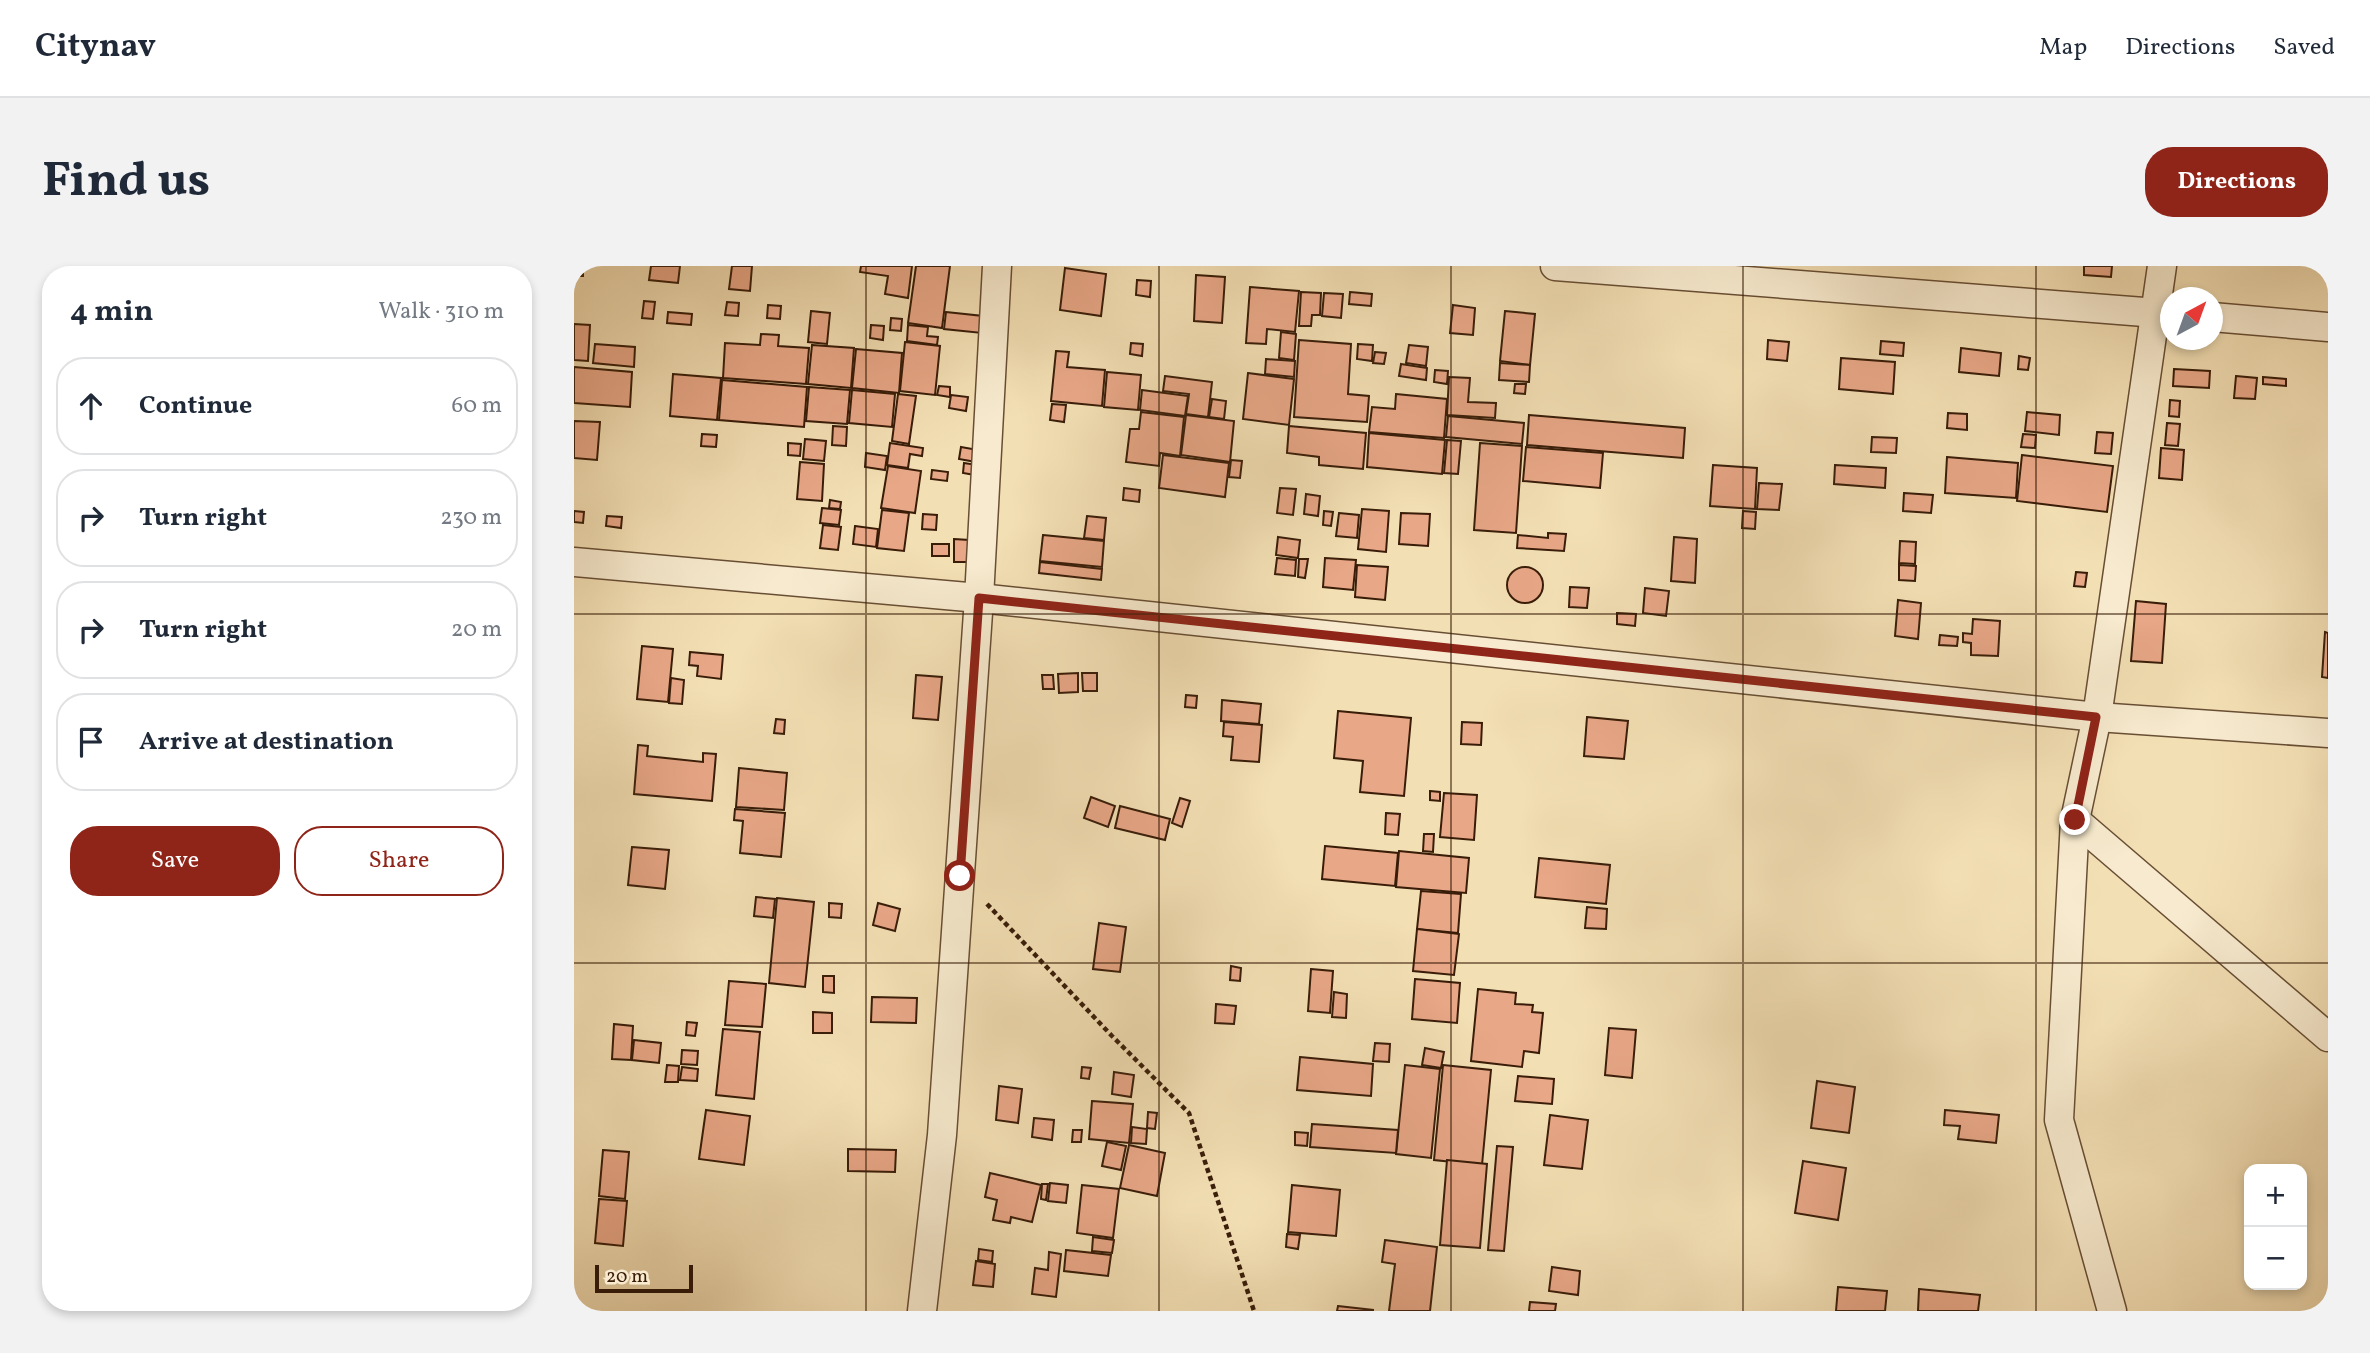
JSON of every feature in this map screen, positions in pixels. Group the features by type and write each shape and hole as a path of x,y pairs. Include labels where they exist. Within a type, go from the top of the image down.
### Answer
{"street":[{"path":"922,1311 942,1135 979,598 997,266"},
{"path":"1555,266 2160,313"},
{"path":"2162,266 2162,287"},
{"path":"2223,318 2328,327"},
{"path":"2112,1311 2059,1120 2075,820 2096,717 2160,331"},
{"path":"574,562 979,598 2096,717 2328,733"},
{"path":"2075,820 2328,1037"}],"path":[{"path":"960,876 1189,1113 1254,1311"}],"building":[{"path":"574,266 583,266 583,276 574,276"},
{"path":"651,266 680,266 678,283 649,280"},
{"path":"732,266 752,266 750,291 729,289"},
{"path":"861,266 912,266 908,298 885,294 888,276 860,272"},
{"path":"916,266 950,266 942,328 908,323"},
{"path":"2084,266 2112,266 2111,277 2084,275"},
{"path":"1065,268 1106,274 1101,316 1060,310"},
{"path":"1196,275 1225,277 1222,323 1194,321"},
{"path":"1137,280 1151,281 1150,297 1136,295"},
{"path":"1250,287 1299,291 1295,332 1267,329 1266,344 1246,343"},
{"path":"1301,292 1321,293 1320,315 1312,315 1311,326 1299,326"},
{"path":"1350,292 1372,294 1371,306 1349,304"},
{"path":"1324,293 1343,294 1341,318 1322,316"},
{"path":"644,301 655,302 653,319 642,318"},
{"path":"727,302 739,303 738,316 725,315"},
{"path":"768,305 781,306 780,319 767,318"},
{"path":"1453,305 1475,308 1473,335 1450,333"},
{"path":"811,311 830,313 827,344 808,342"},
{"path":"1505,311 1535,314 1530,365 1500,361"},
{"path":"668,312 692,314 691,325 667,323"},
{"path":"946,312 983,316 982,333 944,329"},
{"path":"891,318 902,319 901,331 890,330"},
{"path":"574,324 590,325 588,361 574,360"},
{"path":"871,325 884,326 883,340 870,338"},
{"path":"908,325 928,327 927,336 938,337 937,345 907,341"},
{"path":"1281,332 1296,334 1294,360 1279,358"},
{"path":"761,334 779,335 778,346 809,348 806,384 723,378 725,343 760,345"},
{"path":"1299,340 1351,344 1348,394 1369,396 1367,422 1294,417"},
{"path":"1768,340 1789,342 1787,361 1767,359"},
{"path":"1881,341 1904,343 1903,356 1880,354"},
{"path":"905,342 940,346 935,395 900,391"},
{"path":"1131,343 1143,344 1142,356 1130,354"},
{"path":"595,344 635,347 634,367 593,363"},
{"path":"1358,344 1373,345 1372,361 1357,359"},
{"path":"812,345 854,348 851,388 808,384"},
{"path":"1409,345 1428,347 1426,366 1406,363"},
{"path":"1961,348 2001,353 1999,376 1959,372"},
{"path":"856,349 902,353 899,393 852,388"},
{"path":"1056,351 1069,352 1067,367 1105,370 1102,406 1051,401"},
{"path":"1375,352 1386,353 1384,364 1373,363"},
{"path":"2019,356 2030,358 2028,370 2018,369"},
{"path":"1841,358 1895,362 1893,394 1839,389"},
{"path":"1266,359 1295,361 1294,377 1265,374"},
{"path":"1500,363 1530,365 1529,382 1499,380"},
{"path":"1401,364 1427,368 1426,380 1399,376"},
{"path":"574,367 632,372 630,407 574,403"},
{"path":"2174,369 2210,371 2209,388 2173,386"},
{"path":"1435,370 1448,371 1447,384 1434,382"},
{"path":"1107,372 1141,375 1138,410 1104,407"},
{"path":"1248,373 1294,379 1289,425 1243,419"},
{"path":"673,374 721,378 717,420 670,416"},
{"path":"1165,376 1212,382 1208,417 1186,414 1189,394 1163,391"},
{"path":"2236,376 2257,378 2255,399 2234,398"},
{"path":"1449,377 1470,378 1468,402 1496,403 1495,418 1447,415"},
{"path":"2263,377 2286,379 2286,386 2263,384"},
{"path":"722,380 807,387 804,427 719,420"},
{"path":"1515,384 1526,384 1525,394 1514,393"},
{"path":"939,386 950,387 950,397 937,395"},
{"path":"809,387 850,390 847,424 806,421"},
{"path":"852,390 895,394 892,427 849,423"},
{"path":"1142,390 1188,396 1185,416 1140,410"},
{"path":"898,394 916,396 909,444 892,441"},
{"path":"1396,394 1447,399 1444,438 1369,432 1372,407 1395,409"},
{"path":"951,395 968,397 966,411 949,408"},
{"path":"1212,399 1226,401 1224,419 1209,417"},
{"path":"2170,400 2180,401 2179,417 2169,416"},
{"path":"1052,404 1066,405 1064,422 1050,420"},
{"path":"1141,412 1184,417 1180,456 1160,453 1159,466 1126,462 1130,429 1139,429"},
{"path":"2027,412 2060,415 2059,435 2025,431"},
{"path":"1948,413 1967,414 1967,430 1947,428"},
{"path":"1186,415 1234,421 1230,462 1181,455"},
{"path":"1529,415 1685,428 1683,458 1527,445"},
{"path":"1448,416 1524,423 1522,444 1446,437"},
{"path":"574,421 600,422 597,460 574,458"},
{"path":"2167,423 2180,424 2178,446 2165,445"},
{"path":"833,426 847,427 846,446 832,445"},
{"path":"1289,426 1366,433 1363,469 1319,465 1319,457 1287,453"},
{"path":"2097,432 2113,433 2111,454 2095,453"},
{"path":"1369,433 1445,440 1442,474 1367,467"},
{"path":"702,434 717,435 716,447 701,446"},
{"path":"2023,434 2036,435 2035,448 2021,447"},
{"path":"1872,437 1897,438 1896,453 1871,452"},
{"path":"805,439 826,441 824,461 803,459"},
{"path":"1447,440 1461,441 1458,474 1444,473"},
{"path":"788,443 801,444 800,456 788,455"},
{"path":"890,443 923,448 922,456 910,454 908,468 887,465"},
{"path":"1480,443 1522,446 1516,533 1474,530"},
{"path":"961,447 978,450 976,462 959,459"},
{"path":"1526,447 1603,453 1600,488 1523,481"},
{"path":"2161,448 2184,450 2182,480 2159,478"},
{"path":"866,453 887,456 885,470 865,467"},
{"path":"1163,455 1229,463 1225,497 1159,488"},
{"path":"2022,455 2113,466 2107,512 2017,501"},
{"path":"1947,457 2018,463 2016,498 1945,493"},
{"path":"1231,460 1242,461 1240,478 1229,477"},
{"path":"800,462 824,464 822,501 797,499"},
{"path":"964,463 977,465 975,475 963,473"},
{"path":"1713,465 1757,468 1755,509 1710,506"},
{"path":"1835,465 1886,468 1885,488 1834,484"},
{"path":"888,466 921,471 915,513 881,508"},
{"path":"932,470 948,472 947,481 931,479"},
{"path":"1759,483 1782,484 1779,510 1757,509"},
{"path":"1124,488 1140,490 1139,502 1123,500"},
{"path":"1280,488 1296,489 1293,515 1277,513"},
{"path":"1904,493 1933,495 1931,513 1903,511"},
{"path":"1306,494 1320,496 1318,516 1304,514"},
{"path":"830,500 841,502 840,509 829,508"},
{"path":"822,508 841,510 839,525 820,523"},
{"path":"1362,509 1389,511 1386,552 1358,549"},
{"path":"882,510 909,513 904,551 877,548"},
{"path":"574,511 584,512 583,523 574,522"},
{"path":"1324,511 1333,512 1331,526 1323,525"},
{"path":"1743,511 1756,512 1755,529 1742,528"},
{"path":"1339,513 1359,515 1357,538 1336,536"},
{"path":"1401,513 1430,514 1428,546 1399,544"},
{"path":"923,514 937,515 936,530 922,529"},
{"path":"607,516 622,517 621,528 606,526"},
{"path":"1087,516 1106,518 1104,540 1084,538"},
{"path":"823,525 841,527 838,550 820,548"},
{"path":"855,526 878,529 876,547 853,544"},
{"path":"1548,533 1566,534 1564,551 1517,548 1518,535 1548,538"},
{"path":"1043,535 1104,541 1102,567 1040,561"},
{"path":"1278,537 1300,540 1298,558 1276,555"},
{"path":"1674,537 1697,539 1695,583 1671,581"},
{"path":"954,539 969,540 968,562 954,562"},
{"path":"1900,541 1916,542 1915,564 1899,563"},
{"path":"932,544 949,544 949,556 932,556"},
{"path":"1277,558 1296,560 1295,576 1275,574"},
{"path":"1325,558 1356,560 1353,590 1323,587"},
{"path":"1299,559 1308,559 1305,578 1298,577"},
{"path":"1040,562 1102,569 1101,580 1039,573"},
{"path":"1357,565 1388,567 1385,600 1355,597"},
{"path":"1899,565 1916,566 1915,581 1899,580"},
{"path":"1525,567 1538,572 1543,585 1538,598 1525,603 1512,598 1507,585 1512,572"},
{"path":"2076,572 2087,573 2085,587 2074,586"},
{"path":"1570,587 1589,588 1587,608 1569,607"},
{"path":"1645,588 1669,591 1666,616 1643,613"},
{"path":"1898,600 1921,603 1918,639 1895,636"},
{"path":"2136,601 2166,604 2162,663 2131,661"},
{"path":"1617,613 1636,614 1635,626 1617,624"},
{"path":"1973,619 2000,621 1998,656 1971,655 1971,643 1963,642 1963,633 1972,634"},
{"path":"2325,632 2328,633 2328,678 2322,677"},
{"path":"1940,635 1958,637 1957,646 1939,645"},
{"path":"642,646 673,649 668,702 637,699"},
{"path":"690,652 723,655 721,679 697,676 698,666 689,665"},
{"path":"1078,673 1078,692 1059,693 1058,674"},
{"path":"1082,673 1097,673 1097,691 1083,691"},
{"path":"916,675 942,677 938,720 913,718"},
{"path":"1042,675 1053,675 1054,689 1043,689"},
{"path":"671,678 684,680 682,704 669,703"},
{"path":"1186,695 1197,696 1196,708 1185,707"},
{"path":"1222,700 1261,704 1259,724 1221,721"},
{"path":"1338,711 1411,718 1404,796 1360,792 1363,761 1334,758"},
{"path":"1587,717 1628,721 1624,759 1584,756"},
{"path":"776,719 785,720 784,734 774,733"},
{"path":"1224,722 1262,725 1259,762 1231,760 1233,737 1223,736"},
{"path":"1462,722 1482,723 1481,745 1461,744"},
{"path":"638,745 648,746 647,756 703,762 703,753 716,754 712,801 634,794"},
{"path":"739,768 787,773 784,810 736,807"},
{"path":"1430,791 1440,792 1440,801 1430,800"},
{"path":"1444,793 1477,795 1474,840 1440,837"},
{"path":"1091,797 1115,806 1108,827 1084,818"},
{"path":"1180,798 1190,801 1182,827 1172,823"},
{"path":"1120,806 1170,819 1165,840 1115,828"},
{"path":"735,809 785,813 781,857 740,853 743,821 734,820"},
{"path":"1386,813 1400,814 1398,835 1385,834"},
{"path":"1424,834 1434,834 1433,852 1423,851"},
{"path":"1325,846 1398,853 1395,886 1322,879"},
{"path":"632,847 669,850 665,889 628,885"},
{"path":"1399,851 1469,858 1466,893 1396,887"},
{"path":"1539,858 1610,865 1606,904 1535,897"},
{"path":"1421,891 1461,894 1458,933 1417,929"},
{"path":"756,897 775,899 773,918 754,916"},
{"path":"777,898 814,902 805,987 769,983"},
{"path":"829,903 842,904 841,918 829,917"},
{"path":"878,903 900,909 895,931 873,925"},
{"path":"1587,907 1607,909 1606,929 1585,928"},
{"path":"1099,923 1126,927 1120,972 1093,969"},
{"path":"1417,929 1459,934 1454,975 1413,971"},
{"path":"1231,966 1241,968 1240,981 1230,980"},
{"path":"1311,969 1333,971 1330,1013 1308,1011"},
{"path":"823,976 834,976 834,993 823,992"},
{"path":"1415,979 1460,983 1457,1023 1412,1019"},
{"path":"729,981 766,984 762,1027 725,1025"},
{"path":"1478,989 1516,993 1515,1004 1533,1005 1532,1012 1543,1013 1539,1053 1524,1051 1522,1067 1471,1061"},
{"path":"1334,992 1347,994 1346,1018 1332,1017"},
{"path":"872,997 917,998 916,1023 871,1022"},
{"path":"1216,1004 1236,1006 1234,1024 1215,1023"},
{"path":"813,1012 832,1013 832,1033 813,1033"},
{"path":"687,1022 697,1023 695,1036 686,1035"},
{"path":"614,1024 633,1026 631,1060 612,1059"},
{"path":"1609,1028 1636,1030 1632,1078 1605,1075"},
{"path":"723,1029 760,1032 754,1099 716,1095"},
{"path":"634,1040 661,1043 659,1063 632,1060"},
{"path":"1375,1043 1390,1044 1389,1062 1373,1061"},
{"path":"1425,1048 1444,1052 1441,1068 1422,1065"},
{"path":"682,1050 698,1051 697,1065 681,1064"},
{"path":"1300,1057 1373,1064 1371,1096 1297,1090"},
{"path":"667,1065 679,1066 678,1082 665,1082"},
{"path":"1405,1065 1440,1069 1431,1158 1396,1154"},
{"path":"1443,1065 1491,1070 1482,1165 1434,1160"},
{"path":"682,1067 698,1069 697,1081 680,1080"},
{"path":"1082,1067 1091,1068 1089,1079 1081,1078"},
{"path":"1114,1072 1134,1075 1131,1097 1112,1094"},
{"path":"1518,1076 1554,1079 1552,1104 1515,1101"},
{"path":"1817,1081 1855,1087 1849,1133 1811,1128"},
{"path":"999,1086 1022,1089 1018,1123 996,1120"},
{"path":"1092,1101 1133,1104 1129,1143 1089,1139"},
{"path":"706,1110 750,1116 744,1165 699,1159"},
{"path":"1945,1110 1999,1115 1996,1143 1958,1139 1960,1126 1944,1125"},
{"path":"1148,1112 1157,1113 1155,1129 1147,1128"},
{"path":"1550,1115 1588,1120 1582,1169 1544,1165"},
{"path":"1034,1118 1054,1120 1052,1140 1032,1137"},
{"path":"1312,1124 1398,1130 1396,1153 1310,1147"},
{"path":"1132,1127 1147,1129 1146,1144 1131,1143"},
{"path":"1073,1130 1082,1130 1081,1142 1072,1142"},
{"path":"1295,1132 1308,1133 1307,1146 1295,1145"},
{"path":"1107,1142 1126,1146 1121,1170 1102,1166"},
{"path":"1129,1145 1165,1153 1157,1196 1120,1188"},
{"path":"1497,1146 1513,1147 1504,1251 1488,1250"},
{"path":"848,1149 896,1150 895,1172 848,1171"},
{"path":"603,1150 629,1152 625,1199 599,1196"},
{"path":"1447,1160 1487,1164 1480,1248 1440,1245"},
{"path":"1803,1161 1846,1168 1838,1220 1795,1213"},
{"path":"990,1173 1041,1185 1032,1222 1011,1217 1010,1223 993,1220 997,1200 985,1197"},
{"path":"1050,1183 1068,1185 1066,1203 1048,1201"},
{"path":"1042,1184 1048,1184 1046,1200 1041,1199"},
{"path":"1082,1185 1119,1189 1113,1238 1077,1233"},
{"path":"1292,1185 1340,1190 1336,1236 1288,1232"},
{"path":"599,1199 627,1201 623,1246 595,1243"},
{"path":"1287,1234 1300,1235 1298,1249 1286,1247"},
{"path":"1093,1237 1114,1240 1112,1253 1092,1251"},
{"path":"1385,1240 1437,1247 1430,1311 1389,1311 1395,1264 1382,1262"},
{"path":"979,1249 993,1251 992,1262 978,1260"},
{"path":"1066,1250 1111,1255 1108,1276 1064,1271"},
{"path":"1049,1252 1061,1254 1056,1297 1032,1294 1035,1268 1048,1270"},
{"path":"976,1261 995,1264 993,1287 973,1285"},
{"path":"1552,1267 1580,1271 1578,1295 1549,1291"},
{"path":"1838,1287 1887,1291 1885,1311 1836,1311"},
{"path":"1919,1289 1980,1295 1978,1311 1918,1311"},
{"path":"1530,1302 1556,1304 1555,1311 1529,1311"},
{"path":"1338,1306 1373,1310 1373,1311 1337,1311"}],"route":[{"path":"960,876 979,598 2096,717 2075,820"}]}
